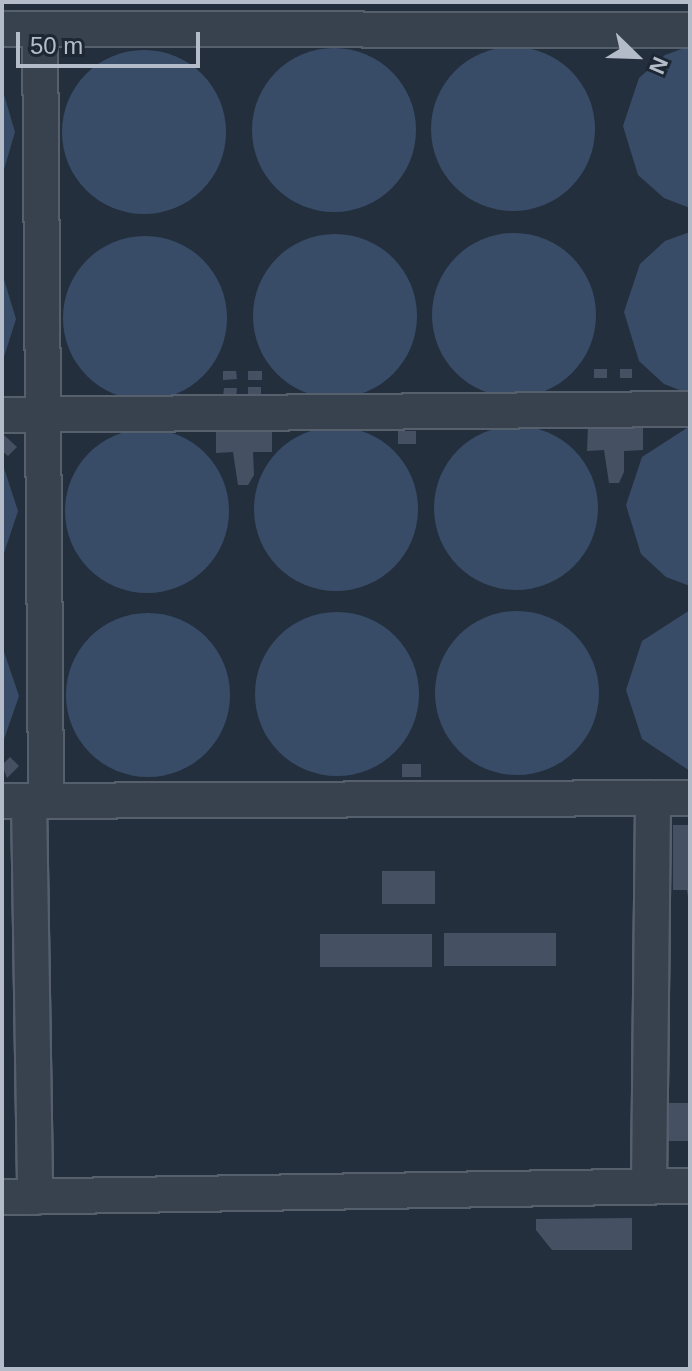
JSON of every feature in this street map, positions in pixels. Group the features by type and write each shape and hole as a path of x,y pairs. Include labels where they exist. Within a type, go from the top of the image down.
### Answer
{"lane":[{"path":"2,29 690,30"},
{"path":"40,29 40,414 26,801 19,1197 690,1186"},
{"path":"2,415 690,409"},
{"path":"649,1186 653,798"},
{"path":"26,801 690,798"}],"water":[{"path":"690,46 690,208 664,198 638,175 623,126 639,78 665,55"},
{"path":"513,47 545,53 571,71 589,97 595,129 589,161 571,187 545,205 513,211 481,205 455,187 437,161 431,129 437,97 455,71 481,53"},
{"path":"334,48 366,54 392,72 410,98 416,130 410,162 392,188 366,206 334,212 302,206 276,188 258,162 252,130 258,98 276,72 302,54"},
{"path":"144,50 175,56 202,74 220,101 226,132 220,163 202,190 175,208 144,214 113,208 86,190 68,163 62,132 68,101 86,74 113,56"},
{"path":"2,88 15,132 2,176"},
{"path":"690,232 690,394 664,384 639,361 624,312 640,264 665,241"},
{"path":"514,233 545,239 572,257 590,284 596,315 590,346 572,373 545,391 514,397 483,391 456,373 438,346 432,315 438,284 456,257 483,239"},
{"path":"335,234 366,240 393,258 411,285 417,316 411,347 393,374 366,392 335,398 304,392 277,374 259,347 253,316 259,285 277,258 304,240"},
{"path":"145,236 176,242 203,260 221,287 227,318 221,349 203,376 176,394 145,400 114,394 87,376 69,349 63,318 69,287 87,260 114,242"},
{"path":"2,273 16,319 2,363"},
{"path":"516,426 547,432 574,450 592,477 598,508 592,539 574,566 547,584 516,590 485,584 458,566 440,539 434,508 440,477 458,450 485,432"},
{"path":"690,426 690,586 666,577 641,554 626,505 642,457"},
{"path":"336,427 367,433 394,451 412,478 418,509 412,540 394,567 367,585 336,591 305,585 278,567 260,540 254,509 260,478 278,451 305,433"},
{"path":"147,429 179,435 205,453 223,479 229,511 223,543 205,569 179,587 147,593 115,587 89,569 71,543 65,511 71,479 89,453 115,435"},
{"path":"2,462 18,511 2,559"},
{"path":"690,610 690,771 642,739 626,690 642,641"},
{"path":"517,611 548,617 575,635 593,662 599,693 593,724 575,751 548,769 517,775 486,769 459,751 441,724 435,693 441,662 459,635 486,617"},
{"path":"337,612 369,618 395,636 413,662 419,694 413,726 395,752 369,770 337,776 305,770 279,752 261,726 255,694 261,662 279,636 305,618"},
{"path":"148,613 179,619 206,637 224,664 230,695 224,726 206,753 179,771 148,777 117,771 90,753 72,726 66,695 72,664 90,637 117,619"},
{"path":"2,646 19,696 2,745"}],"building":[{"path":"594,369 607,369 607,378 594,378"},
{"path":"620,369 632,369 632,378 620,378"},
{"path":"223,371 236,371 237,379 223,380"},
{"path":"248,371 262,371 262,380 248,380"},
{"path":"248,387 261,387 261,396 248,396"},
{"path":"224,388 237,388 236,397 223,397"},
{"path":"643,425 643,450 624,451 624,472 619,483 609,483 604,450 587,451 588,426"},
{"path":"272,427 272,452 253,452 254,475 248,485 238,485 233,452 216,453 216,428"},
{"path":"398,431 416,431 416,444 398,444"},
{"path":"4,435 17,447 8,456 2,451"},
{"path":"10,757 19,766 7,778 2,765"},
{"path":"402,764 421,764 421,777 402,777"},
{"path":"673,825 690,825 690,910 687,890 673,890"},
{"path":"382,871 435,871 435,904 382,904"},
{"path":"444,933 556,933 556,966 444,966"},
{"path":"320,934 432,934 432,967 320,967"},
{"path":"663,1103 690,1103 690,1141 663,1141"},
{"path":"632,1218 632,1250 552,1250 536,1230 536,1219"}]}
